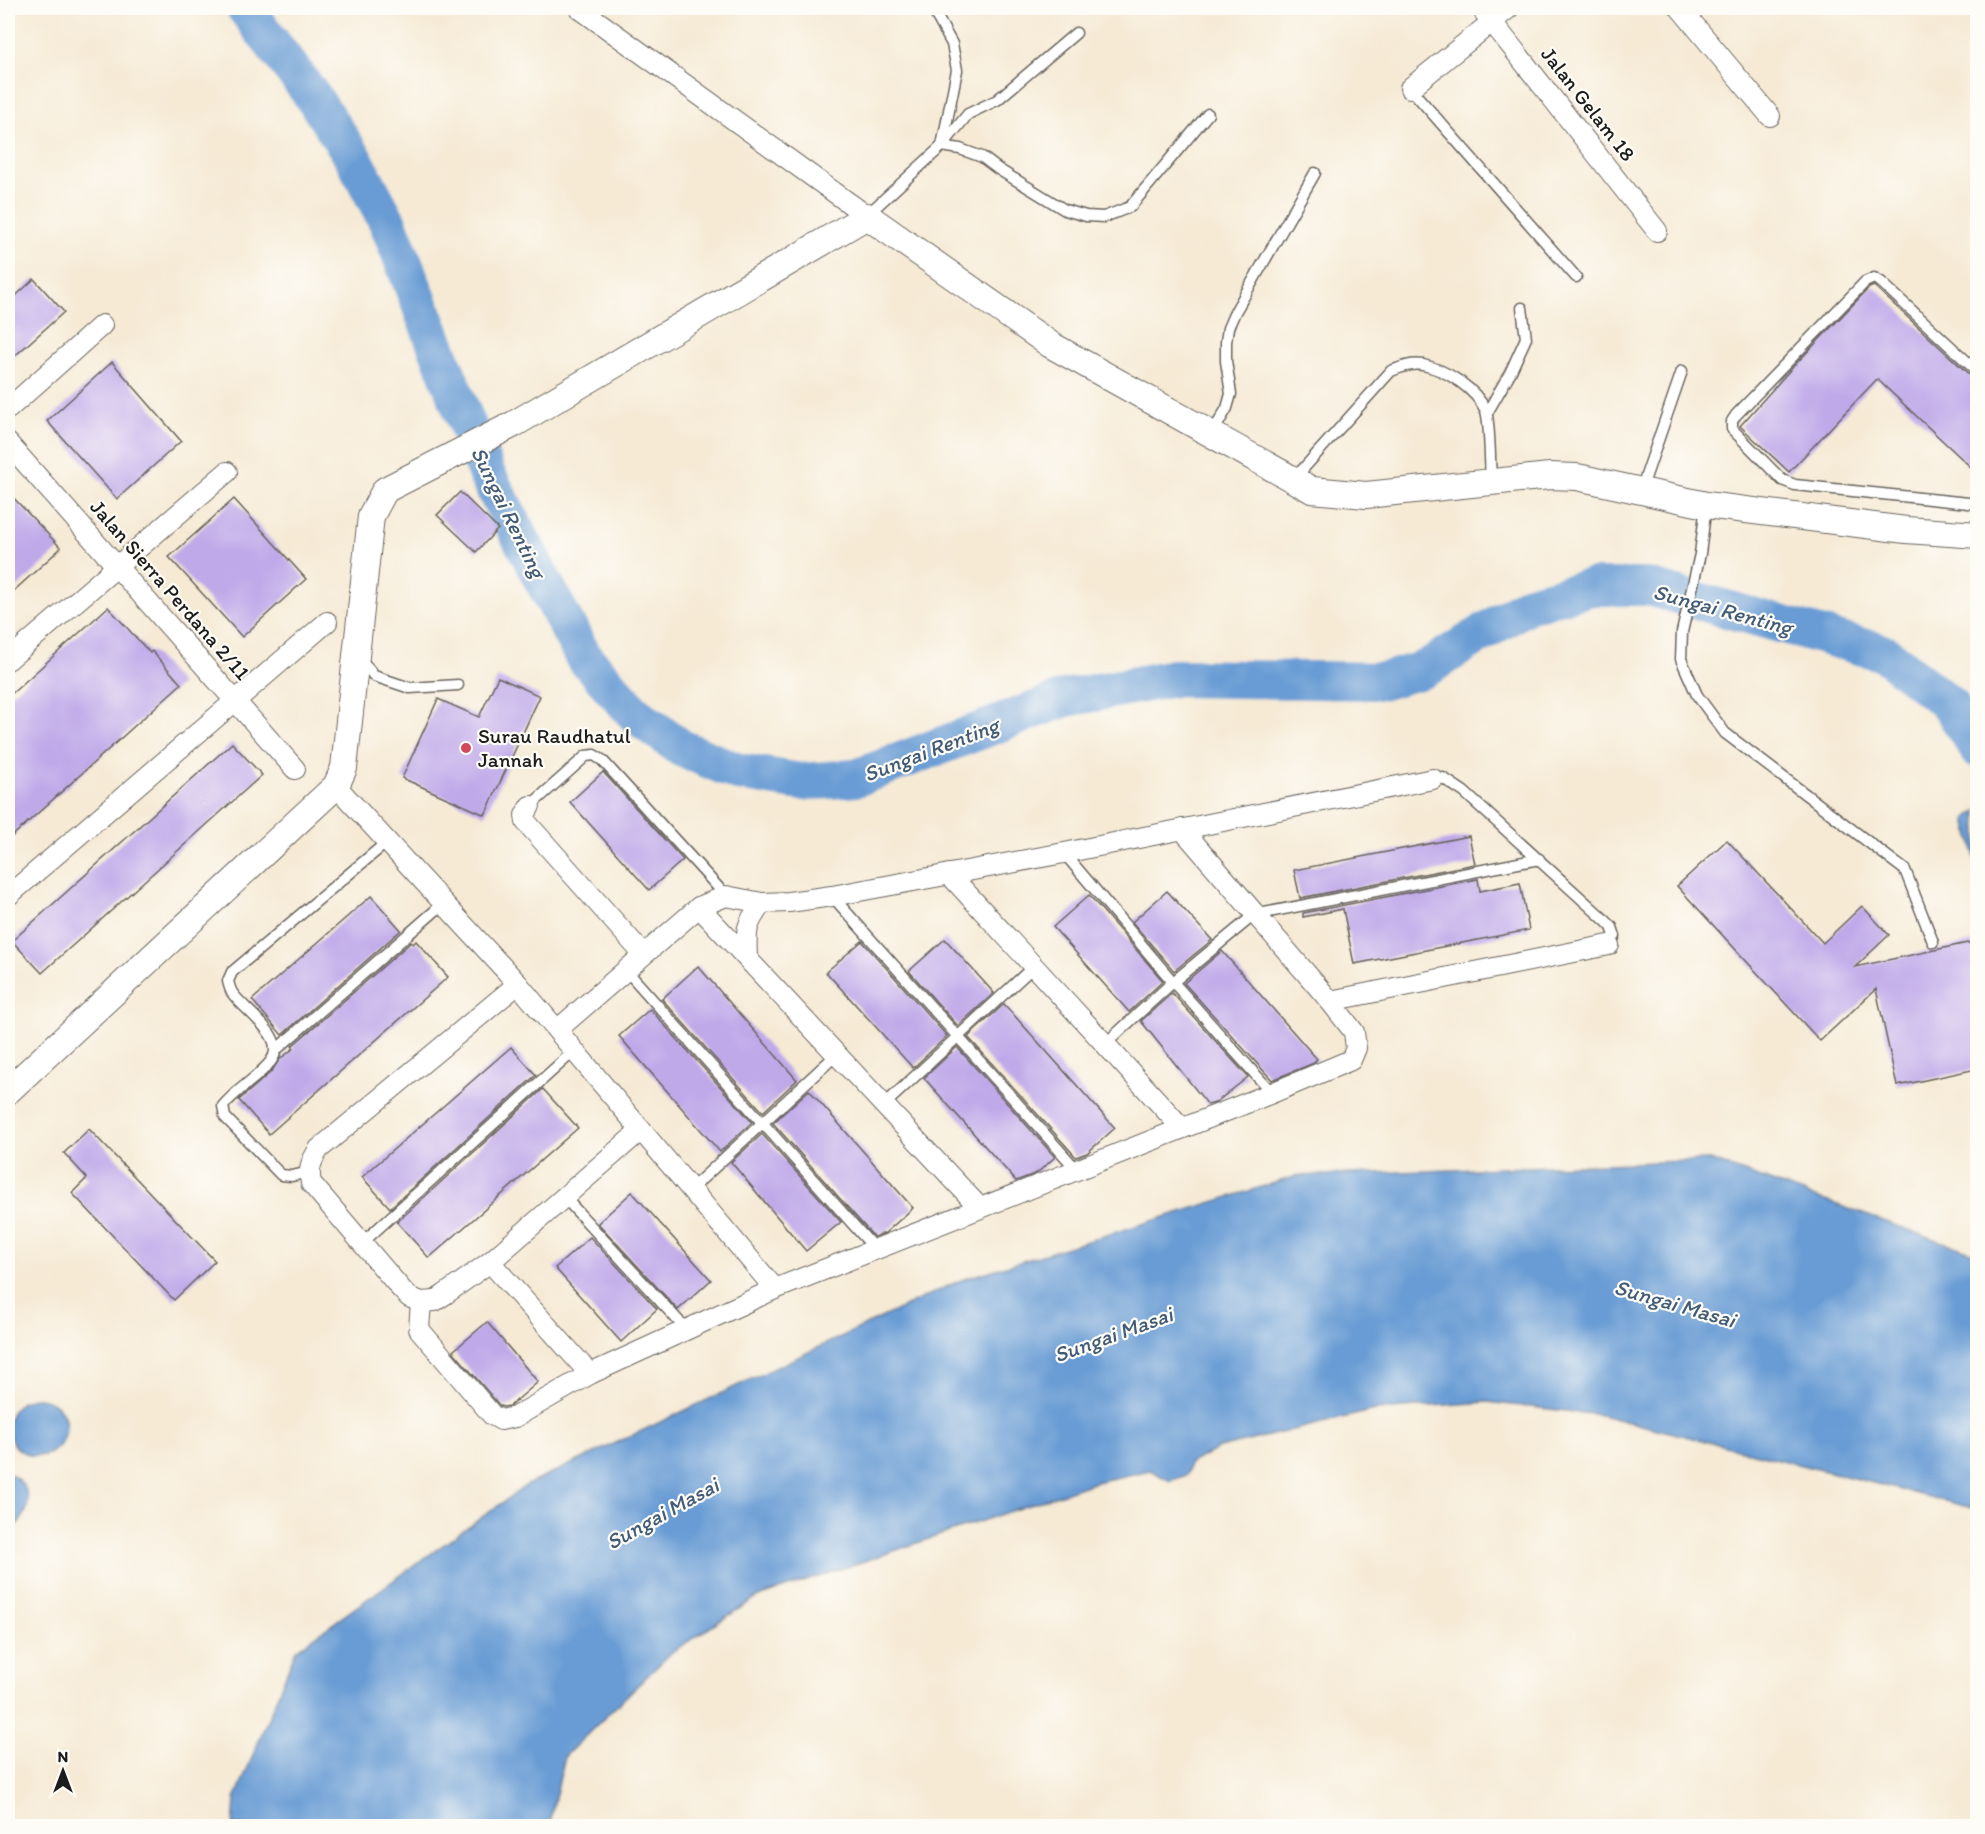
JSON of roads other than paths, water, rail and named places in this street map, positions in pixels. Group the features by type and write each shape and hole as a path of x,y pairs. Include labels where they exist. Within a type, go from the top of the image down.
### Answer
{"street":[{"path":"579,8 867,216 1051,345 1312,490 1366,495 1550,476 1577,477 1706,505 1906,530 1977,535"},
{"path":"1410,88 1487,14 1509,8"},
{"path":"1680,8 1770,116"},
{"name":"Jalan Gelam 18","path":"1487,14 1657,231"},
{"path":"9,1086 336,786 344,768 370,516 385,490 513,424 867,216"},
{"path":"8,409 102,325"},
{"name":"Jalan Sierra Perdana 2/11","path":"8,443 295,769"},
{"path":"8,660 227,472"},
{"path":"8,896 327,622"},
{"path":"557,1030 699,907 726,896 762,903 832,896 1064,853 1433,779"},
{"path":"336,786 518,984 775,1289"},
{"path":"530,806 525,815 526,822 644,954"},
{"path":"421,1302 419,1329 492,1415 501,1420 514,1417 590,1374 775,1289 1335,1068 1351,1059 1356,1048 1354,1032 1182,829"},
{"path":"949,874 1182,1128"},
{"path":"747,958 746,929 762,903"},
{"path":"699,907 980,1208"},
{"path":"1330,1001 1609,945"},
{"path":"518,984 319,1149 311,1160 309,1172 311,1183 409,1297 421,1302 435,1301 490,1262 641,1130"},
{"path":"490,1262 590,1374"}],"lane":[{"path":"932,8 952,44 957,70 942,146"},
{"path":"867,216 942,146 968,114 997,100 1076,33"},
{"path":"1410,88 1576,277"},
{"path":"942,146 960,149 982,157 1065,210 1086,216 1104,217 1131,207 1208,114"},
{"path":"1212,435 1227,408 1231,394 1226,361 1228,328 1315,173"},
{"path":"1977,372 1874,278 1865,282 1736,415 1732,421 1732,429 1782,480 1795,485 1977,504"},
{"path":"1486,413 1510,373 1526,338 1522,308"},
{"path":"1294,480 1391,371 1404,366 1421,365 1438,370 1476,395 1486,413 1491,483"},
{"path":"1641,490 1682,371"},
{"path":"1706,505 1700,554 1682,632 1681,659 1697,695 1725,733 1905,870 1933,942"},
{"path":"356,653 374,676 410,688 458,686"},
{"path":"530,806 586,756 594,755 602,760 726,896"},
{"path":"1433,779 1443,778 1464,792 1612,927 1615,936 1609,945"},
{"path":"276,1049 273,1036 231,992 228,981 232,972 387,842"},
{"path":"1064,853 1173,982 1272,1093"},
{"path":"1104,1045 1173,982 1254,915 1539,859"},
{"path":"832,896 1077,1170"},
{"path":"309,1172 292,1176 281,1175 225,1117 223,1106 272,1060 276,1049 444,903"},
{"path":"884,1105 1033,967"},
{"path":"626,970 875,1249"},
{"path":"362,1243 574,1051"},
{"path":"691,1189 837,1054"},
{"path":"564,1197 686,1329"}],"water":[{"path":"1977,811 1977,867 1966,819"},
{"name":"Sungai Masai","path":"1710,1160 1977,1254 1977,1509 1601,1415 1487,1402 1375,1410 1219,1448 1190,1463 1187,1475 1170,1481 1150,1470 1096,1482 756,1598 673,1651 565,1756 551,1815 551,1826 233,1826 235,1799 296,1650 527,1485 961,1280 1297,1176"},
{"path":"37,1398 53,1403 61,1411 66,1427 61,1443 53,1451 37,1456 21,1451 13,1443 8,1427 13,1411 21,1403"},
{"path":"8,1473 23,1486 28,1502 22,1518 8,1531"}],"waterway":[{"name":"Sungai Renting","path":"245,8 311,94 353,157 388,223 487,475 583,656 636,715 681,748 738,772 801,782 856,778 1066,698 1174,678 1384,681 1425,669 1529,604 1592,587 1648,587 1884,653 1950,705 1978,749"}],"place":[{"name":"Surau Raudhatul Jannah","path":"466,748"}]}
